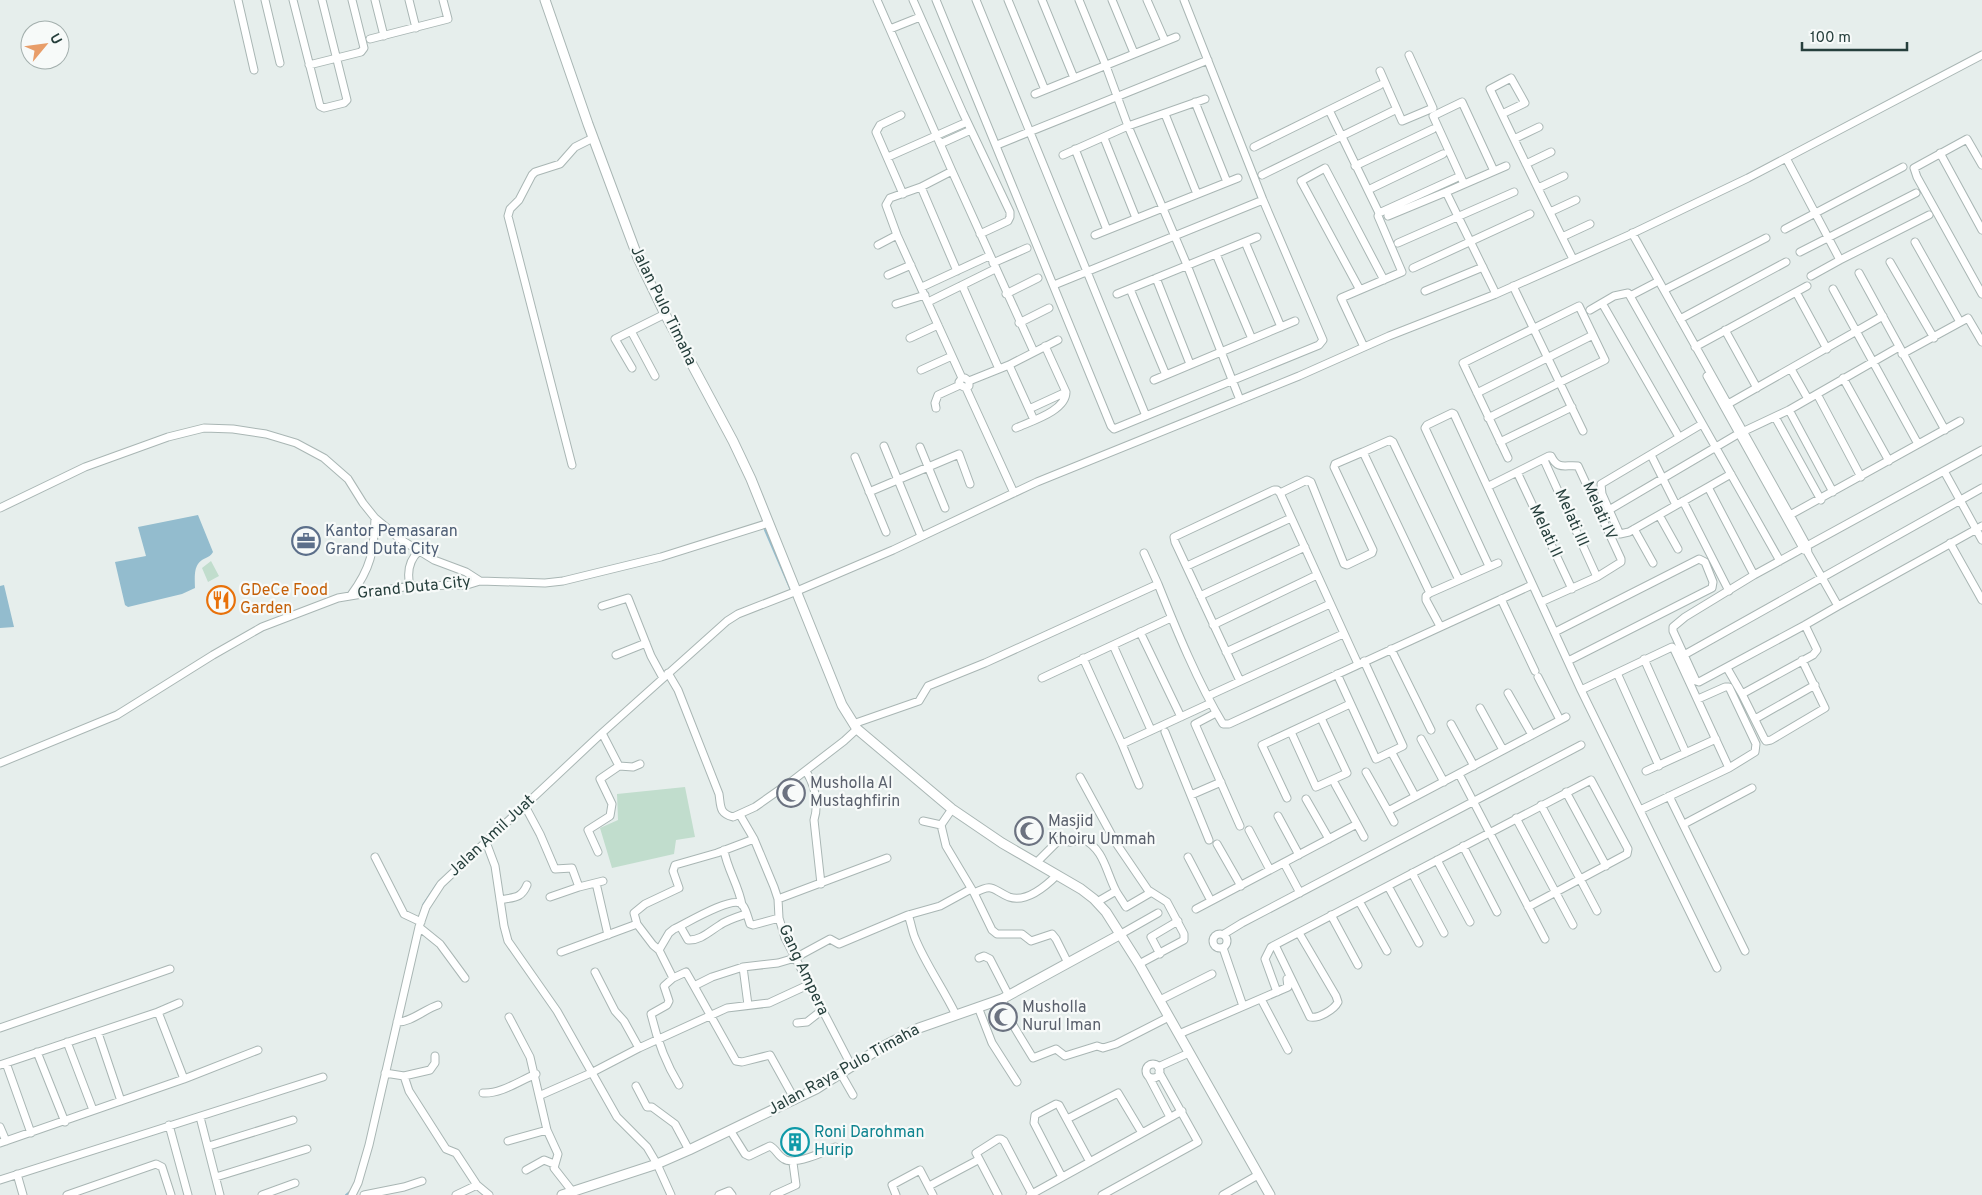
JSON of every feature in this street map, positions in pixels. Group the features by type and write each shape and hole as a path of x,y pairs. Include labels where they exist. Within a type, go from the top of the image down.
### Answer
{"street":[{"path":"238,0 254,70"},
{"path":"265,0 280,63"},
{"path":"293,0 320,106 324,108 344,103 347,100 322,0"},
{"path":"309,65 361,52 364,48 352,0"},
{"path":"375,0 384,36"},
{"path":"409,0 416,28"},
{"path":"370,40 448,19 443,0"},
{"name":"Jalan Pulo Timaha","path":"545,0 590,140 638,258 665,314 733,441 769,523 842,705 854,729"},
{"path":"877,0 992,263 1034,352"},
{"path":"912,0 1010,212 1008,221 980,234"},
{"path":"936,0 1111,426 1118,428 1319,345 1323,340 1263,200 1184,0"},
{"path":"976,0 1146,416"},
{"path":"1008,0 1045,90"},
{"path":"1042,0 1074,78"},
{"path":"1079,0 1128,126 1187,266 1240,400"},
{"path":"1112,0 1134,53"},
{"path":"1147,0 1164,41"},
{"path":"890,29 920,17"},
{"path":"1035,94 1176,37"},
{"path":"1409,55 1464,184"},
{"name":"Jalan Amil Juat","path":"353,1195 369,1145 420,924 434,892 602,733 727,620 797,592 1014,493 1496,294 1573,260 1748,178 1982,55"},
{"path":"997,145 1208,60"},
{"path":"1380,70 1402,121 1462,102 1494,171"},
{"path":"1502,114 1525,103 1511,78 1490,89 1502,114 1526,164 1573,260"},
{"path":"1254,147 1380,85"},
{"path":"1063,155 1128,126 1205,98"},
{"path":"1195,102 1227,182"},
{"path":"1329,110 1379,213 1378,216 1402,272 1341,298 1364,347"},
{"path":"1262,175 1393,111"},
{"path":"1165,114 1197,194"},
{"path":"901,115 877,128 878,138 903,194"},
{"path":"888,157 967,122"},
{"path":"1514,139 1539,127"},
{"path":"1356,166 1433,129"},
{"path":"940,144 971,130"},
{"path":"1104,138 1136,218"},
{"path":"572,465 508,216 510,209 520,200 535,172 560,164 578,145 590,140"},
{"path":"1982,163 1966,140 1914,168 1914,172 1982,294"},
{"path":"1075,149 1106,230"},
{"path":"1526,164 1551,152"},
{"path":"1368,190 1444,154"},
{"path":"1940,154 1982,230"},
{"path":"1786,158 1840,260"},
{"path":"1388,216 1506,166"},
{"path":"1785,229 1904,167"},
{"path":"1360,290 1301,181 1325,168 1384,280"},
{"path":"952,171 920,187 890,198 886,205 897,235 1014,493"},
{"path":"1538,188 1564,176"},
{"path":"1095,235 1238,178"},
{"path":"1379,213 1456,178"},
{"path":"920,187 957,271"},
{"path":"1446,192 1496,294"},
{"path":"1398,243 1514,192"},
{"path":"1800,252 1916,193"},
{"path":"1054,284 1088,272 1263,200"},
{"path":"1550,212 1576,200"},
{"path":"1413,268 1471,243 1530,214"},
{"path":"1812,276 1929,215"},
{"path":"1562,237 1590,224"},
{"path":"1630,234 1728,404 1741,433 1790,515 1806,550"},
{"path":"878,245 897,235"},
{"path":"1117,294 1257,237"},
{"path":"1664,290 1766,238"},
{"path":"1245,242 1281,327"},
{"path":"1915,242 1960,322"},
{"path":"922,287 957,271 992,263 1027,248"},
{"path":"1216,254 1252,339"},
{"path":"1642,255 1655,283 1838,606"},
{"path":"1680,319 1786,262"},
{"path":"1890,262 1934,338"},
{"path":"928,302 962,285 992,263"},
{"path":"888,276 911,265"},
{"path":"1424,290 1483,267"},
{"path":"1859,273 1945,430"},
{"path":"1006,294 1038,278"},
{"path":"1156,278 1190,364"},
{"path":"1630,296 1655,283"},
{"path":"962,285 999,369"},
{"path":"1513,286 1583,431"},
{"path":"1695,347 1807,286"},
{"path":"1130,289 1166,375"},
{"path":"1833,289 1918,444"},
{"path":"1590,310 1625,292 1630,296 1780,561"},
{"path":"1796,292 1827,348"},
{"path":"896,304 925,295"},
{"path":"1602,303 1679,437"},
{"path":"1488,418 1605,360 1579,306 1463,363 1488,418 1508,458"},
{"path":"1019,323 1049,308"},
{"path":"632,368 615,339 665,314"},
{"path":"1728,404 1883,316"},
{"path":"1609,510 1741,433 1789,410 1872,360 1934,338 1968,318 1982,342"},
{"path":"1154,380 1295,322"},
{"path":"910,338 938,325"},
{"path":"1725,330 1757,388"},
{"path":"630,331 655,376"},
{"path":"1477,393 1593,335"},
{"path":"936,408 936,398 964,383 1009,365 1058,340"},
{"path":"1016,428 1058,408 1065,400 1066,392 1045,346"},
{"path":"921,370 952,356"},
{"path":"1009,365 1034,420"},
{"path":"1791,369 1808,399"},
{"path":"1843,378 1889,461"},
{"path":"1029,409 1066,392"},
{"path":"1816,394 1861,477"},
{"path":"1500,442 1572,407"},
{"path":"1789,410 1833,492"},
{"path":"1489,566 1425,426 1452,413 1489,486 1532,585 1568,661 1717,968"},
{"path":"1775,417 1821,500"},
{"path":"1790,515 1821,500 1960,422"},
{"path":"1702,424 1602,484 1602,494 1620,534 1634,529 1731,474"},
{"path":"0,508 85,467 168,437 204,428 233,429 266,434 296,443 324,458 348,479 375,518 400,539 434,560 466,572 480,581"},
{"path":"1280,493 1307,480 1311,482 1344,564 1347,565 1372,553 1373,550 1334,467 1335,464 1390,440 1393,442 1459,580"},
{"path":"884,446 921,536"},
{"path":"920,447 945,508"},
{"path":"1979,527 1699,682 1696,680 1673,631 1673,627 1685,618 1754,575 1806,550 1982,450"},
{"path":"1363,452 1430,593"},
{"path":"869,492 959,454 970,484"},
{"path":"1651,455 1676,505"},
{"name":"Melati IV","path":"1544,460 1551,456 1559,466 1578,466 1621,559 1622,562 1618,565 1597,576"},
{"path":"855,457 886,532"},
{"path":"1489,486 1544,460"},
{"name":"Melati III","path":"1544,460 1597,576"},
{"path":"1944,471 1979,527 1982,540"},
{"name":"Melati II","path":"1518,472 1572,589"},
{"path":"1708,487 1754,575"},
{"path":"1684,654 1982,488"},
{"path":"1240,681 1174,537 1274,490 1280,493 1343,634 1361,663 1403,746 1376,759 1337,674"},
{"path":"1683,501 1729,590"},
{"path":"1658,515 1678,549"},
{"path":"351,595 363,579 369,565 373,550 375,518"},
{"path":"1187,566 1291,518"},
{"name":"Grand Duta City","path":"0,763 117,715 262,627 321,604 351,595 410,586 467,585 480,581 563,581 661,557 769,523"},
{"path":"1634,529 1653,563"},
{"path":"1950,543 1982,600"},
{"path":"1200,596 1305,547"},
{"path":"410,586 409,567 411,559 418,551"},
{"path":"1144,553 1211,703 1223,724 1229,724 1532,585"},
{"path":"1555,632 1699,559 1705,562 1714,585 1712,588 1568,661"},
{"path":"1440,626 1426,600 1426,596 1498,563"},
{"path":"1214,625 1317,576"},
{"path":"1541,602 1597,576"},
{"path":"602,606 628,598 646,643 666,676 678,690 719,794 722,811 725,815 733,818 755,807 806,771 844,741 854,729 919,701 928,686 994,659 1158,584"},
{"path":"1388,811 1563,719 1536,674 1501,599"},
{"path":"1226,652 1330,604"},
{"path":"1042,678 1172,618"},
{"path":"1742,694 1813,655 1816,650 1805,625"},
{"path":"1140,632 1181,717"},
{"path":"1208,696 1343,634"},
{"path":"616,655 646,643"},
{"path":"1113,645 1151,730"},
{"path":"1582,690 1672,647 1729,768"},
{"path":"1391,649 1431,730"},
{"path":"1083,658 1139,785"},
{"path":"1644,659 1686,753"},
{"path":"1727,668 1766,741 1825,708 1802,660"},
{"path":"1617,673 1659,766"},
{"path":"1755,719 1815,685"},
{"path":"1640,810 1729,768 1755,752 1756,744 1728,687 1726,686 1698,699"},
{"path":"1508,693 1532,735"},
{"path":"1122,744 1211,703"},
{"path":"1288,798 1262,745 1350,704"},
{"path":"1480,708 1503,750"},
{"path":"1216,713 1195,724 1240,826"},
{"path":"1291,732 1316,787 1346,773 1321,718"},
{"path":"1451,724 1474,766"},
{"path":"854,729 951,810 1055,877 1081,889 1097,902 1121,934 1160,1000 1166,1018 1178,1034 1253,1178 1270,1195"},
{"path":"1165,732 1210,840"},
{"path":"602,733 618,766"},
{"path":"1421,739 1444,782"},
{"path":"1646,771 1716,739"},
{"path":"1223,948 1215,946 1213,941 1218,934 1224,934 1581,745"},
{"path":"1393,754 1415,796"},
{"path":"598,852 588,830 610,816 612,804 600,780 618,766 633,767 640,764"},
{"path":"806,771 815,789 817,814 814,818 814,828 821,884"},
{"path":"1366,772 1394,822"},
{"path":"1459,774 1545,939"},
{"path":"1080,776 1116,843 1150,893 1167,902 1185,937 1176,945 1139,964"},
{"path":"1277,992 1265,959 1273,946 1590,779 1593,781 1628,849 1625,855 1528,907"},
{"path":"1191,795 1221,782"},
{"path":"1335,784 1364,837"},
{"path":"1684,824 1752,788"},
{"path":"1566,792 1606,866"},
{"path":"1669,796 1745,951"},
{"path":"1306,799 1329,839"},
{"path":"1541,805 1597,911"},
{"path":"524,806 540,834 555,869 572,868 579,887"},
{"path":"951,810 942,822 946,846 994,933 1022,934 1031,941 1052,934 1068,963"},
{"name":"Gang Ampera","path":"740,815 754,839 778,900 779,918 785,938 821,1011 852,1067"},
{"path":"1278,816 1299,855"},
{"path":"1516,818 1573,925"},
{"path":"923,821 942,822"},
{"path":"1196,909 1358,824"},
{"path":"1248,830 1270,870"},
{"path":"673,978 659,950 637,924 634,913 645,904 679,888 674,871 675,864 754,839"},
{"path":"1036,863 1058,840 1070,842 1083,839 1096,848 1104,860 1116,891 1126,907 1150,893"},
{"path":"486,842 495,866 508,941 557,1011 617,1117 645,1145 657,1164 671,1195"},
{"path":"1217,844 1241,886"},
{"path":"1464,846 1497,912"},
{"path":"724,850 725,858 740,893 742,905 750,924 753,925 779,918"},
{"path":"375,857 404,914 420,924 440,944 465,978"},
{"path":"1188,857 1211,901"},
{"path":"778,900 888,858"},
{"path":"1437,860 1470,922"},
{"path":"1284,863 1300,893"},
{"path":"1412,873 1444,933"},
{"path":"694,986 712,977 743,968 778,963 795,958 830,939 839,944 908,915 940,906 972,891 993,887 1010,897 1022,897 1030,895 1055,877"},
{"path":"550,897 599,882 608,935"},
{"path":"500,900 520,896 524,893 527,885"},
{"path":"1388,886 1419,943"},
{"path":"1097,902 1116,891"},
{"path":"1359,901 1388,951"},
{"path":"659,950 668,933 680,926 724,905 738,903 742,905"},
{"path":"1121,934 1158,913"},
{"path":"680,926 688,940 693,941 712,932 720,925 746,914"},
{"path":"908,915 915,938 928,966 945,992 956,1015"},
{"path":"1331,915 1358,965"},
{"path":"1160,954 1151,937 1178,921"},
{"path":"561,952 637,924"},
{"path":"1273,946 1310,1017 1322,1014 1335,1007 1338,1002 1299,933"},
{"name":"Jalan Raya Pulo Timaha","path":"562,1195 657,1164 689,1150 795,1100 841,1074 882,1047 912,1032 1005,998 1121,934"},
{"path":"1223,948 1228,942 1224,934"},
{"path":"1178,1034 1277,992 1289,985 1273,946"},
{"path":"1223,948 1244,1006"},
{"path":"979,958 984,956 990,959 1013,1024 1033,1058 1056,1049 1065,1056 1097,1046 1101,1048 1110,1046 1122,1042 1166,1018"},
{"path":"743,968 748,1005"},
{"path":"0,1028 170,969"},
{"path":"595,972 615,1011 624,1021 639,1048"},
{"path":"678,1085 666,1065 657,1040 651,1014 667,1005 669,1001 664,986 673,978 686,972 736,1062 770,1055 795,1100"},
{"path":"1160,1000 1212,974"},
{"path":"541,1095 727,1008 769,1003 808,985"},
{"path":"1261,999 1288,1050"},
{"path":"32,1133 3,1064 98,1033 179,1003"},
{"path":"397,1022 405,1022 425,1009 438,1005"},
{"path":"978,1007 996,1050 1017,1082"},
{"path":"797,1023 808,1021 821,1011"},
{"path":"158,1012 184,1079"},
{"path":"509,1017 525,1046 536,1074 547,1130 558,1154 554,1170 572,1191"},
{"path":"98,1033 121,1101"},
{"path":"67,1042 93,1110"},
{"path":"0,1127 3,1142 65,1122 258,1050"},
{"path":"37,1052 65,1122"},
{"path":"1150,1077 1154,1078 1159,1070 1188,1053"},
{"path":"386,1073 404,1076 430,1070 435,1063 435,1056"},
{"path":"1102,1195 1198,1142 1159,1070 1154,1065 1147,1068 1146,1073 1150,1077 1170,1117"},
{"path":"483,1093 502,1090 536,1074"},
{"path":"841,1074 853,1095"},
{"path":"404,1076 411,1094 418,1102 446,1150 456,1154 477,1186 490,1195"},
{"path":"0,1180 323,1077"},
{"path":"636,1086 648,1107 652,1107 675,1124 689,1150"},
{"path":"1067,1119 1118,1092 1142,1133"},
{"path":"1062,1177 1034,1123 1033,1117 1056,1104 1059,1105 1090,1162"},
{"path":"998,1195 976,1153 978,1150 1001,1139 1004,1141 1031,1195 1182,1111"},
{"path":"200,1117 209,1146 220,1195"},
{"path":"209,1146 293,1120"},
{"path":"169,1126 188,1195"},
{"path":"508,1142 547,1130"},
{"path":"730,1130 748,1156 770,1146 786,1161 794,1162 818,1155 835,1147"},
{"path":"216,1178 307,1149"},
{"path":"526,1170 544,1160 554,1164"},
{"path":"929,1186 978,1160"},
{"path":"774,1195 796,1185 794,1162"},
{"path":"67,1195 156,1164 162,1167 171,1195"},
{"path":"896,1195 892,1185 920,1170 933,1195"},
{"path":"17,1174 23,1195"},
{"path":"1223,1195 1253,1178"},
{"path":"364,1195 404,1187 422,1181"},
{"path":"262,1195 295,1183"},
{"path":"456,1195 477,1186"},
{"path":"718,1195 728,1191 732,1195"}],"green space":[{"path":"211,561 219,576 208,582 202,568"},
{"path":"685,787 695,837 676,840 674,854 612,868 600,828 618,820 617,794"}],"water":[{"path":"198,515 213,552 197,566 195,588 182,594 128,607 125,605 115,562 146,556 138,527"},
{"path":"4,585 14,627 0,628 0,586"}],"waterway":[{"path":"765,530 790,588"},
{"path":"423,905 437,884"},
{"path":"346,1195 352,1190"}],"place":[{"name":"Kantor Pemasaran Grand Duta City","path":"306,541"},
{"name":"GDeCe Food Garden","path":"221,600"},
{"name":"Musholla Al Mustaghfirin","path":"791,793"},
{"name":"Masjid Khoiru Ummah","path":"1029,831"},
{"name":"Musholla Nurul Iman","path":"1003,1017"},
{"name":"Roni Darohman Hurip","path":"795,1142"}]}
